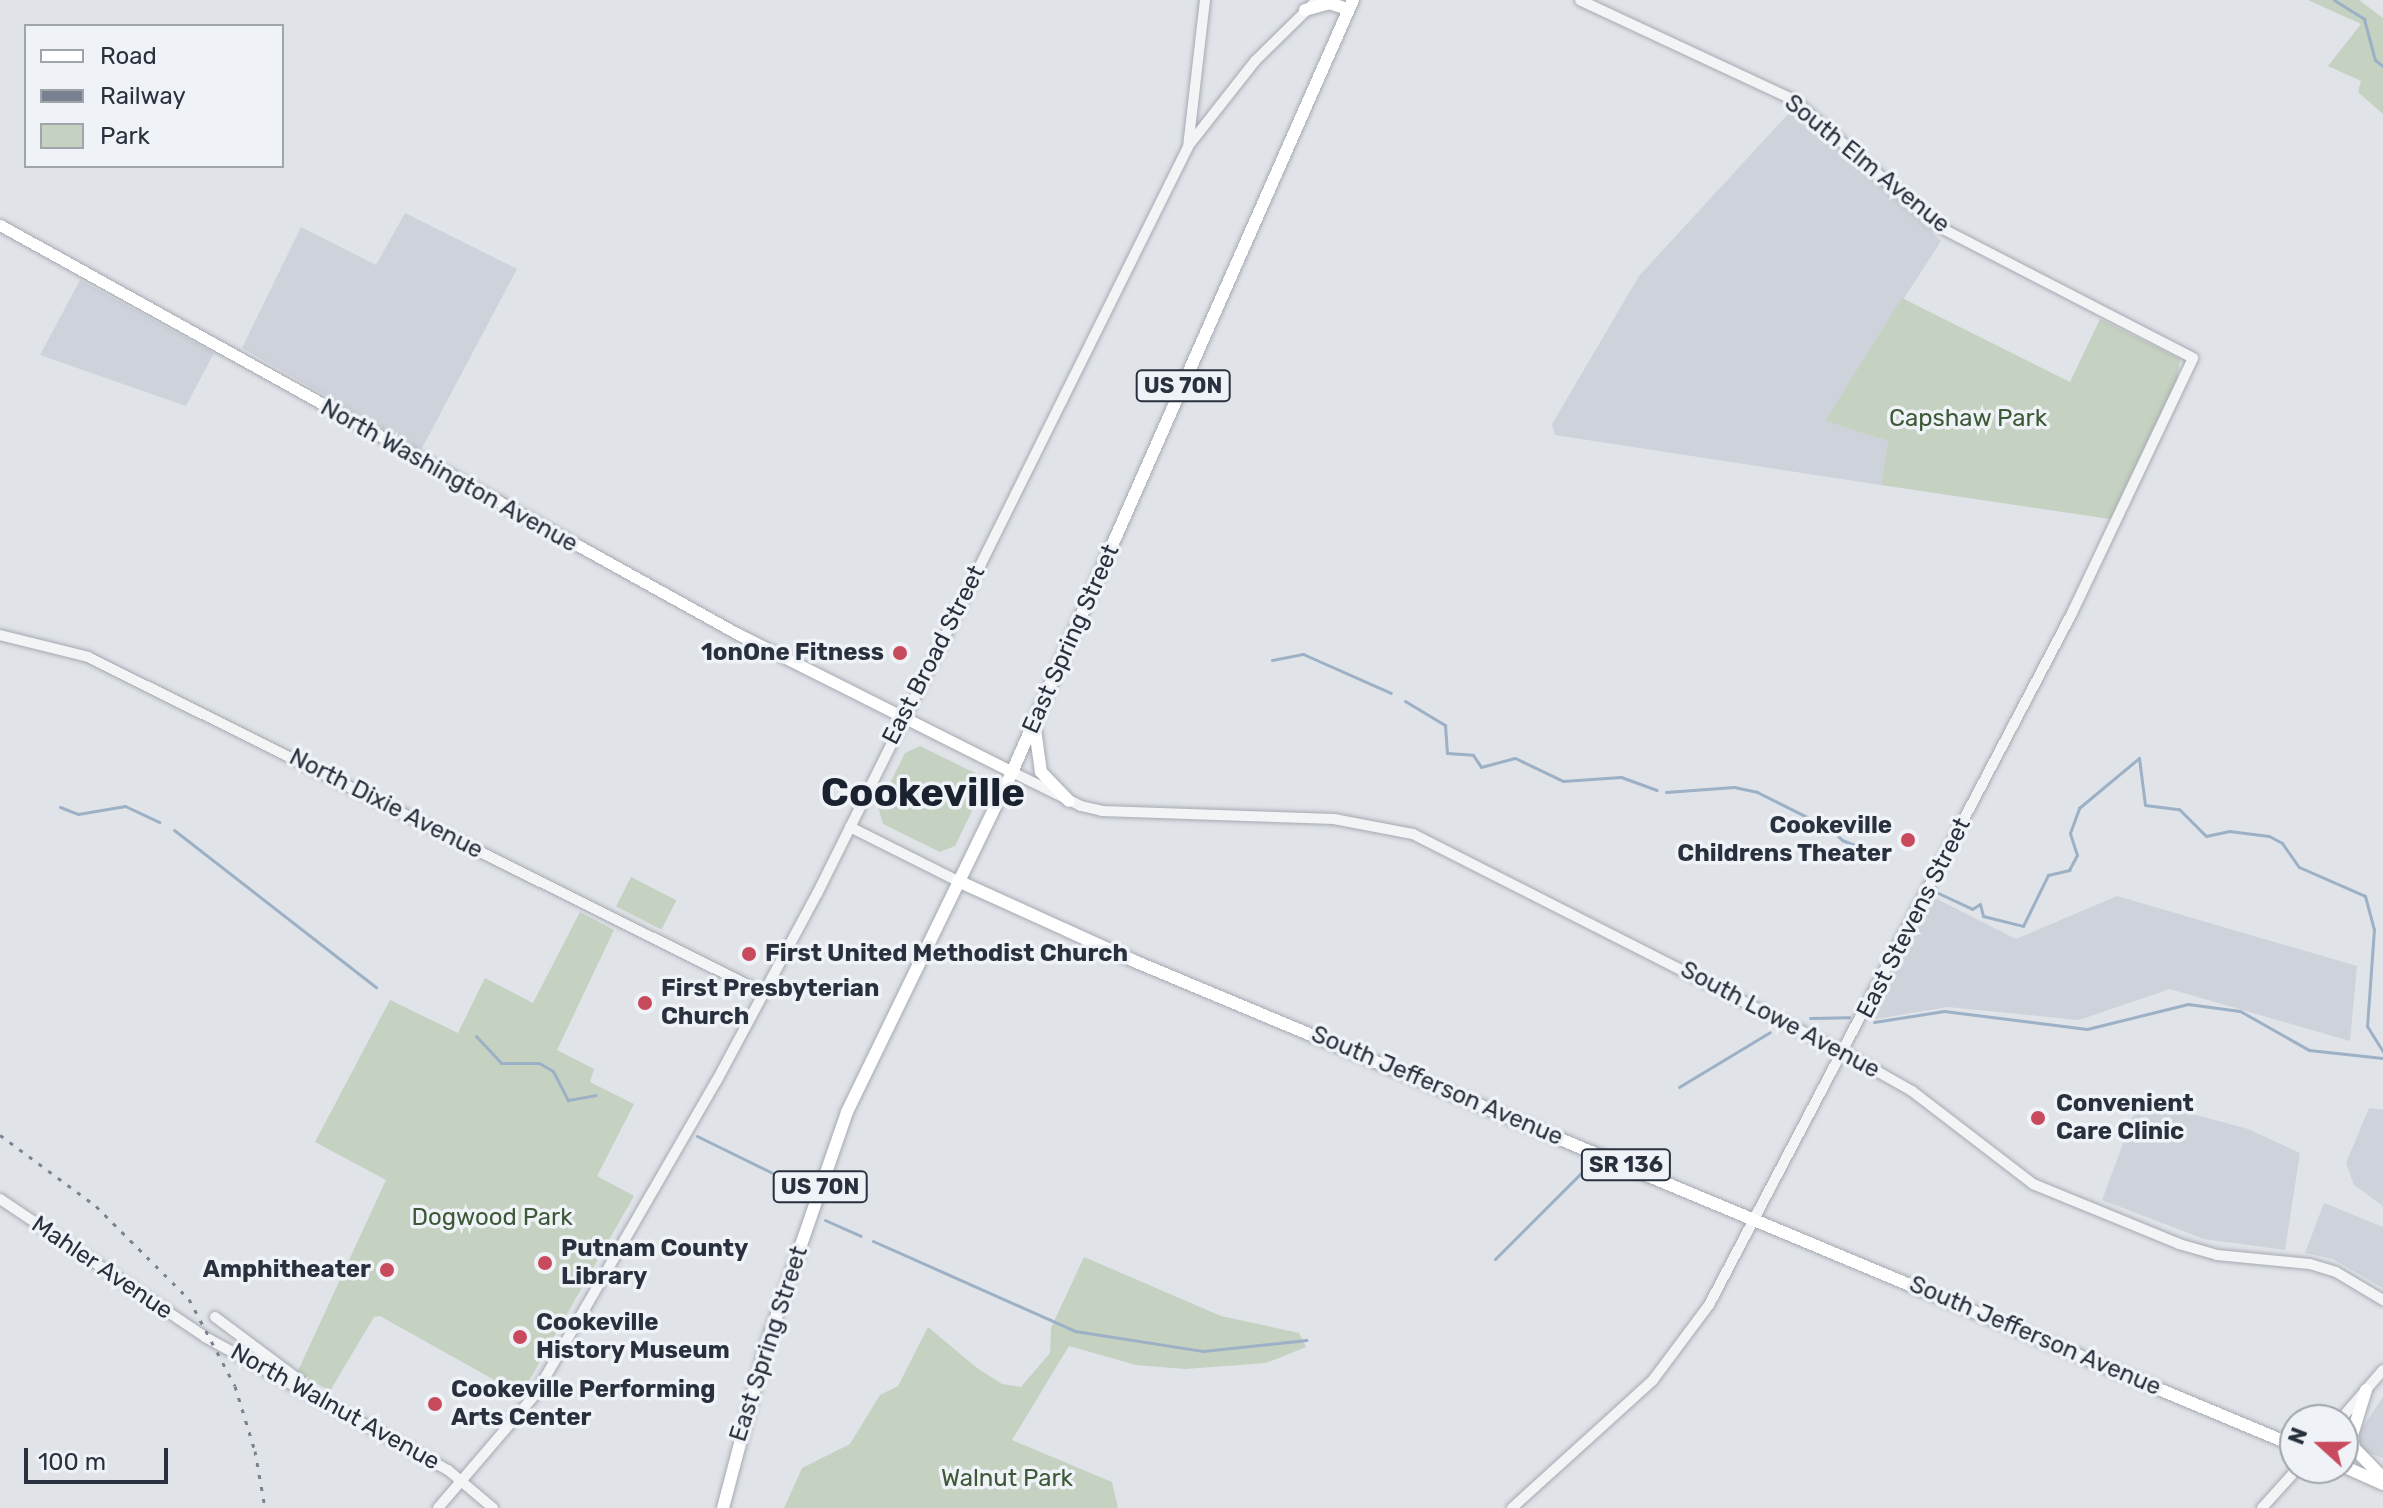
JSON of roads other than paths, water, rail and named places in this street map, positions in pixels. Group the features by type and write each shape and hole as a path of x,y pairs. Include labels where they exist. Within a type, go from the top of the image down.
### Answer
{"main road":[{"path":"1305,10 1329,3 1350,5"},
{"name":"East Spring Street","path":"723,1508 756,1377 847,1112 1035,722 1350,5"},
{"name":"North Washington Avenue","path":"0,225 604,562 1012,772"},
{"path":"1035,722 1035,756 1041,772 1069,801"},
{"name":"South Jefferson Avenue","path":"958,881 1134,961 1758,1218 2279,1439"},
{"path":"2366,1390 2354,1426 2354,1448 2383,1481"},
{"path":"2359,1472 2383,1481"}],"street":[{"name":"East Broad Street","path":"438,1508 535,1395 764,993 850,827 1188,147 1205,0"},
{"path":"1188,147 1229,91 1317,0"},
{"name":"South Elm Avenue","path":"1580,0 1794,100 1937,226 2193,358"},
{"name":"East Stevens Street","path":"1512,1508 1673,1358 1758,1218 2072,613 2193,358"},
{"name":"North Dixie Avenue","path":"0,635 88,657 764,993"},
{"name":"South Lowe Avenue","path":"1012,772 1069,801 1102,811 1334,819 1413,834 1845,1053 1912,1091 2033,1184 2179,1244 2250,1261 2310,1264 2380,1298"},
{"name":"South Jefferson Avenue","path":"850,827 958,881"},
{"name":"Mahler Avenue","path":"0,1199 205,1337"},
{"path":"2380,1298 2383,1309"},
{"path":"215,1317 328,1401"},
{"name":"North Walnut Avenue","path":"205,1337 328,1401 448,1470 493,1508"},
{"path":"2366,1390 2383,1360"},
{"path":"2354,1404 2383,1370"},
{"path":"2262,1508 2284,1484"}],"waterway":[{"path":"2334,0 2364,19 2375,60 2383,66"},
{"path":"1272,660 1303,654 1391,693"},
{"path":"1405,701 1445,725 1447,753 1473,755 1481,767 1515,758 1563,781 1621,777 1657,790"},
{"path":"1936,892 1972,909 1980,904 1983,916 2023,926 2048,875 2069,870 2077,855 2070,833 2079,808 2139,758 2145,805 2179,809 2206,836 2229,831 2269,836 2282,843 2299,867 2365,896 2374,929 2367,1026 2383,1052"},
{"path":"1666,792 1734,787 1757,792 1831,829 1842,840 1879,855"},
{"path":"60,807 78,814 125,806 160,822"},
{"path":"174,830 376,987"},
{"path":"1874,1022 1944,1011 2087,1029 2188,1004 2240,1011 2309,1050 2383,1058"},
{"path":"1810,1018 1849,1017"},
{"path":"1679,1087 1770,1032"},
{"path":"476,1036 501,1063 539,1063 553,1071 568,1100 596,1095"},
{"path":"697,1136 805,1189"},
{"path":"1495,1259 1591,1163"},
{"path":"825,1220 861,1236"},
{"path":"873,1241 1075,1331 1203,1351 1306,1340"}],"railway":[{"path":"0,1135 96,1206 189,1299 235,1386 255,1451 265,1508"}],"place":[{"name":"1onOne Fitness","path":"900,653"},
{"name":"Cookeville Childrens Theater","path":"1908,840"},
{"name":"First United Methodist Church","path":"749,954"},
{"name":"First Presbyterian Church","path":"645,1003"},
{"name":"Convenient Care Clinic","path":"2038,1118"},
{"name":"Putnam County Library","path":"545,1263"},
{"name":"Amphitheater","path":"387,1270"},
{"name":"Cookeville History Museum","path":"520,1337"},
{"name":"Cookeville Performing Arts Center","path":"435,1404"}],"district":[{"name":"Cookeville","path":"923,793"}],"park label":[{"name":"Capshaw Park","path":"1968,419"},
{"name":"Dogwood Park","path":"492,1218"},
{"name":"Walnut Park","path":"1007,1479"}]}
